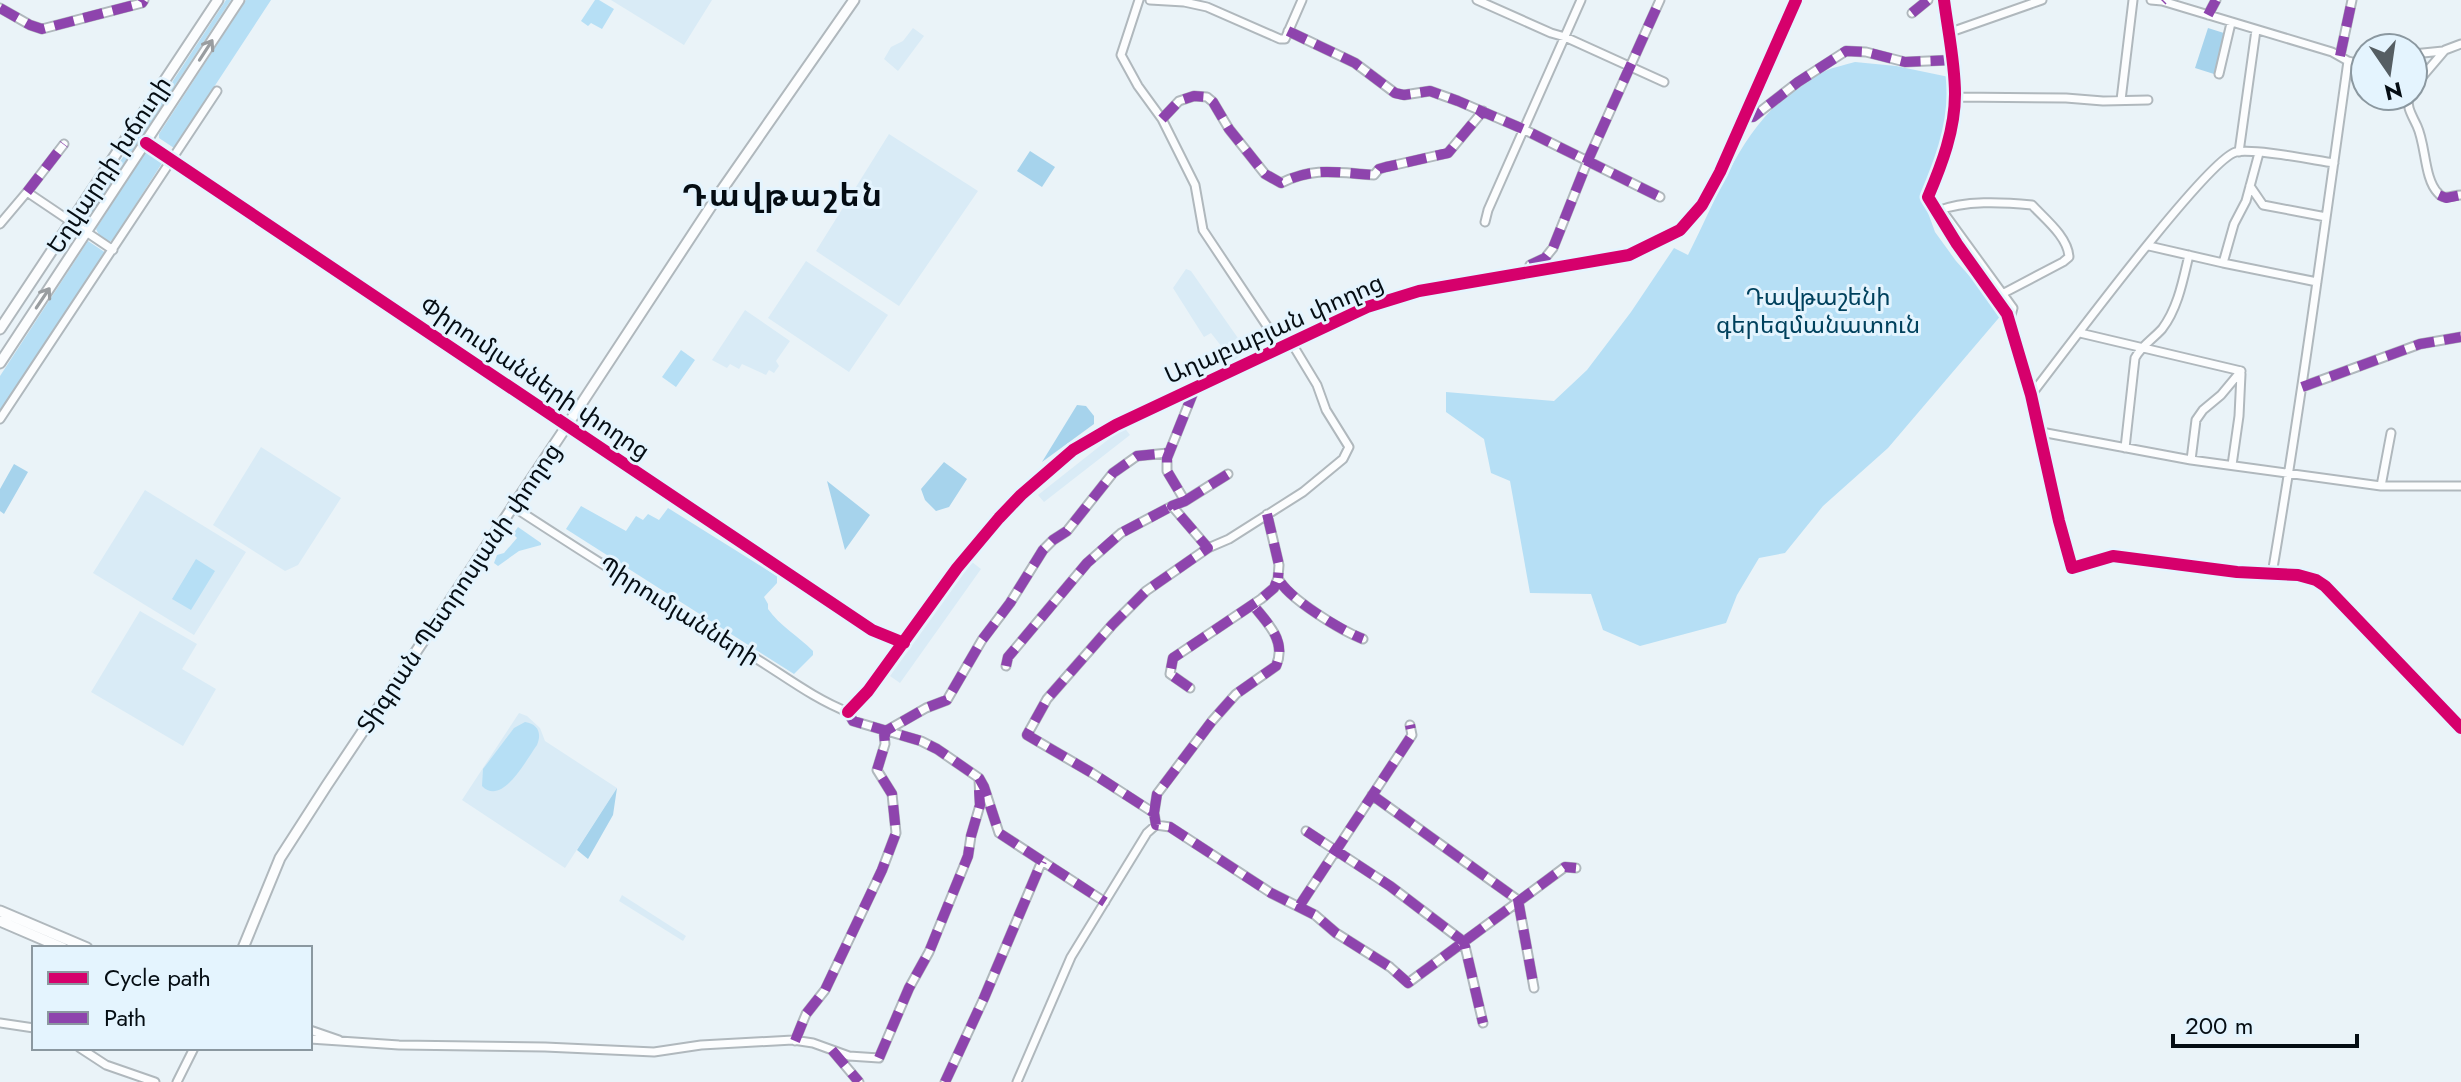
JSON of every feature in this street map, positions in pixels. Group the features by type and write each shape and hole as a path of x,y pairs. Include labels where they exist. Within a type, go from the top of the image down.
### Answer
{"main road":[{"name":"Եղվարդի խճուղի","path":"0,329 218,0"},
{"name":"Եղվարդի խճուղի","path":"0,363 239,0"},
{"name":"Տիգրան Պետրոսյանի փողոց","path":"246,946 264,894 285,850 569,427 719,194 855,0"},
{"path":"0,911 82,946"},
{"path":"0,921 58,946"}],"street":[{"path":"0,8 42,29 144,0"},
{"path":"1139,0 1121,55 1138,86 1162,119 1195,185 1203,230 1281,347"},
{"path":"1150,0 1207,7 1280,39 1285,39 1302,0"},
{"path":"1477,0 1664,82"},
{"path":"1485,222 1581,0"},
{"path":"1527,273 1530,265 1545,258 1553,248 1588,160 1660,0"},
{"name":"Աղաբաբյան փողոց","path":"848,712 868,691 957,568 1021,495 1077,447 1116,425 1367,307 1419,291 1629,255 1680,230 1702,205 1720,172 1796,0"},
{"path":"1912,13 1928,0"},
{"path":"1944,0 1954,97 1951,130 1942,164 1928,197 2004,293 2014,309 2009,322"},
{"path":"1948,33 2042,0"},
{"path":"2121,100 2133,0"},
{"path":"2151,0 2163,1 2348,61 2272,574"},
{"path":"2208,15 2216,0"},
{"path":"2340,56 2352,0"},
{"path":"2219,74 2231,23"},
{"path":"2239,152 2256,30"},
{"path":"1288,31 1355,63 1395,93 1404,95 1430,91 1483,111 1660,197"},
{"path":"2429,52 2461,44"},
{"path":"2429,68 2445,50"},
{"path":"1743,117 1753,117 1798,82 1846,51 1866,52 1905,62 1951,60"},
{"path":"0,419 217,91"},
{"path":"1162,119 1179,101 1194,96 1207,97 1265,174 1281,183 1291,178 1331,171 1374,175 1379,169 1448,153 1483,111"},
{"path":"1954,97 2148,100"},
{"path":"2410,112 2422,136 2430,180 2439,195 2446,198 2461,195"},
{"name":"Փիրումյանների փողոց","path":"146,143 872,630 904,643"},
{"path":"0,224 64,144"},
{"path":"2031,395 2189,194 2223,160 2239,152 2334,163"},
{"path":"2223,263 2234,224 2246,201 2259,153"},
{"path":"2250,186 2263,205 2326,217"},
{"path":"27,192 113,250"},
{"path":"1939,210 1951,206 2032,205 2062,238 2069,257 2004,293"},
{"path":"1939,210 1957,244 2007,314 2041,432 2072,568 2113,556 2222,570 2298,575 2316,580 2461,728"},
{"path":"2149,246 2317,282"},
{"path":"2125,448 2135,358 2162,328 2179,296 2189,255"},
{"path":"2080,333 2241,371"},
{"path":"2302,387 2420,344 2461,337"},
{"path":"1154,813 1027,735 1047,699 1146,591 1208,548 1229,539 1313,485 1343,459 1349,447 1291,342"},
{"path":"2191,460 2196,420 2241,371"},
{"path":"2232,465 2241,371"},
{"path":"1185,501 1167,471 1168,453 1195,388"},
{"path":"2041,432 2191,460 2381,486 2461,486"},
{"path":"2381,486 2391,433"},
{"path":"795,1041 806,1014 825,990 882,870 896,833 892,794 877,770 885,744 884,732 947,700 982,640 1010,603 1043,550 1067,531 1113,473 1137,456 1168,453"},
{"path":"1006,666 1008,657 1087,563 1121,533 1185,501 1228,474"},
{"path":"1172,506 1208,548"},
{"name":"Պիրումյանների","path":"514,508 826,703 848,712 853,721 921,741 979,778"},
{"path":"1190,688 1170,674 1173,658 1274,588 1279,565 1267,514"},
{"path":"1278,578 1286,589 1321,615 1363,639"},
{"path":"1156,825 1157,794 1212,721 1236,694 1276,666 1281,648 1276,635 1253,605"},
{"path":"1300,905 1412,735 1410,725"},
{"path":"979,778 999,833 1105,902"},
{"path":"312,1039 399,1045 654,1052 701,1045 795,1041 813,1043 849,1056 879,1058 909,988 929,952 968,856 980,805 979,778"},
{"path":"1372,795 1518,900 1534,988"},
{"path":"1017,1082 1071,957 1147,833 1156,825 1170,827 1271,893 1300,905 1336,933 1390,967 1408,983 1565,867 1576,868"},
{"path":"1306,831 1390,886 1464,942 1483,1023"},
{"path":"945,1082 1042,861"},
{"path":"0,1023 32,1028"},
{"path":"312,1031 341,1041"},
{"path":"83,1050 106,1065 155,1082"},
{"path":"177,1082 193,1050"},
{"path":"832,1050 859,1082"}],"shaded area":[{"path":"611,0 712,0 684,45"},
{"path":"913,28 924,36 898,71 884,59 891,47 903,41"},
{"path":"2208,28 2227,34 2214,74 2195,68"},
{"path":"889,134 978,191 899,306 816,251"},
{"path":"1030,151 1055,167 1042,187 1017,171"},
{"path":"806,261 888,315 849,372 768,318"},
{"path":"1186,269 1191,271 1247,351 1233,361 1211,333 1204,337 1173,288"},
{"path":"745,310 790,341 776,361 779,366 774,373 769,370 766,375 742,364 739,369 730,364 727,368 712,360"},
{"path":"1077,405 1086,406 1094,416 1094,424 1042,462"},
{"path":"1124,427 1130,435 1044,502 1038,495"},
{"path":"261,447 341,498 298,565 285,571 213,525"},
{"path":"944,462 967,479 949,507 936,511 925,500 921,489"},
{"path":"14,464 28,472 4,514 0,511 0,489"},
{"path":"827,481 870,515 845,550"},
{"path":"145,490 246,552 194,635 93,573"},
{"path":"972,562 981,569 900,683 890,676"},
{"path":"140,611 197,644 182,669 216,689 183,746 91,692"},
{"path":"519,713 540,728 545,741 617,788 565,868 462,800"},
{"path":"617,788 613,815 588,859 577,850"},
{"path":"622,895 686,936 683,941 619,901"}],"green space":[{"path":"226,0 231,0 85,223 81,221"},
{"path":"246,0 271,0 174,148 159,138 159,134"},
{"path":"595,0 614,9 602,29 581,21"},
{"name":"Դավթաշենի գերեզմանատուն","path":"1855,62 1896,66 1949,77 1953,112 1927,210 1935,232 1956,261 2003,313 1888,448 1823,506 1785,553 1759,558 1737,595 1726,623 1640,646 1603,630 1591,594 1530,593 1510,481 1491,473 1484,439 1446,412 1446,392 1554,401 1587,370 1674,248 1688,255 1741,150 1775,106 1825,71"},
{"path":"149,151 164,160 109,242 96,229 144,153"},
{"path":"88,241 106,253 0,412 0,376"},
{"path":"681,350 695,360 676,387 662,377"},
{"path":"581,506 626,531 636,516 643,520 648,514 659,520 668,508 777,576 777,583 764,597 768,609 813,651 813,655 794,674 566,529"},
{"path":"518,527 541,545 519,551 498,566 494,563 497,555 504,553 517,538 513,534"},
{"path":"196,559 215,571 191,610 172,599"},
{"path":"525,722 538,730 537,745 513,779 497,791 490,791 482,786 483,769 514,728"}],"marked path":[{"path":"0,8 42,29 144,0"},
{"path":"1530,265 1545,258 1553,248 1588,160 1660,0"},
{"path":"1912,13 1928,0"},
{"path":"2208,15 2216,0"},
{"path":"2340,56 2352,0"},
{"path":"1288,31 1355,63 1395,93 1404,95 1430,91 1458,101 1523,129 1660,197"},
{"path":"1743,117 1753,117 1798,82 1846,51 1866,52 1905,62 1951,60"},
{"path":"1162,119 1179,101 1194,96 1207,97 1265,174 1281,183 1316,172 1374,175 1379,169 1448,153 1483,111"},
{"path":"27,192 64,144"},
{"path":"2439,195 2446,198 2461,195"},
{"path":"2302,387 2420,344 2461,337"},
{"path":"1195,388 1167,458 1167,471 1185,501 1172,506 1208,548 1146,591 1112,625 1047,699 1027,735 1154,813 1156,825 1170,827 1271,893 1315,915 1408,983 1565,867 1576,868"},
{"path":"795,1041 806,1014 825,990 882,870 896,833 892,794 877,770 885,744 884,732 947,700 982,640 1010,603 1043,550 1067,531 1113,473 1137,456 1168,453"},
{"path":"1185,501 1228,474"},
{"path":"1006,666 1008,657 1087,563 1121,533 1172,506"},
{"path":"1267,514 1279,565 1278,578"},
{"path":"1190,688 1170,674 1173,658 1261,599 1274,588 1278,578 1303,604 1363,639"},
{"path":"1154,813 1157,794 1212,721 1236,694 1276,666 1278,641 1253,605"},
{"path":"848,712 853,721 921,741 937,749 979,778 999,833 1105,902"},
{"path":"1300,905 1412,735 1410,725"},
{"path":"879,1058 909,988 929,952 968,856 980,805 979,790"},
{"path":"1372,795 1518,900 1534,988"},
{"path":"1306,831 1390,886 1464,942 1483,1023"},
{"path":"945,1082 1042,861"},
{"path":"832,1050 859,1082"}],"cycle path":[{"path":"848,712 868,691 957,568 999,518 1073,450 1116,425 1367,307 1419,291 1629,255 1680,230 1702,205 1720,172 1796,0"},
{"path":"1944,0 1954,71 1953,121 1947,147 1928,197 2007,314 2031,395 2072,568 2113,556 2237,572 2298,575 2316,580 2461,728"},
{"path":"146,143 872,630 904,643"}],"district":[{"name":"Դավթաշեն","path":"783,195"}]}
